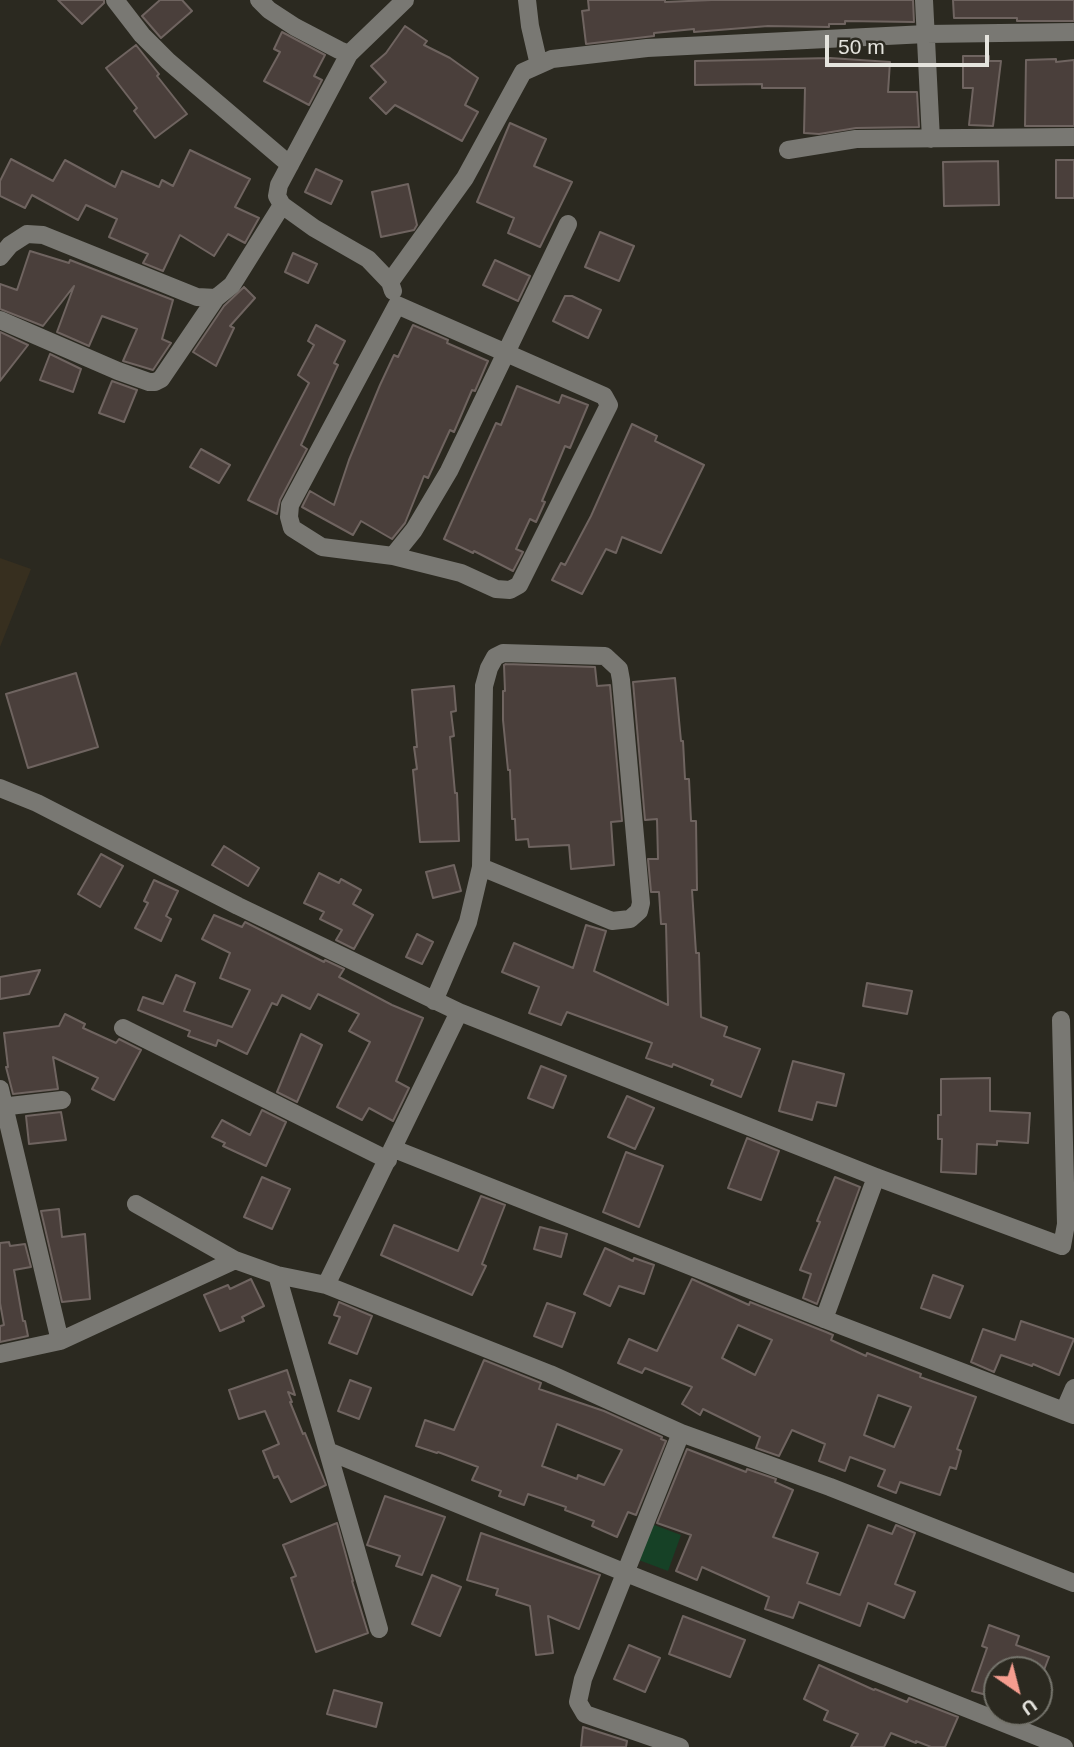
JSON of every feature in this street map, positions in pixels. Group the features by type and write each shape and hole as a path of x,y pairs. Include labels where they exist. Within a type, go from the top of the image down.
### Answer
{"street":[{"path":"115,0 142,35 168,61 290,164"},
{"path":"259,0 268,10 295,27 349,54"},
{"path":"397,305 604,396 609,405 519,585 510,590 496,589 461,573 393,556 322,547 292,528 289,517 290,505 397,305 390,282 368,259 314,228 282,205 277,196 279,185 349,54 405,0"},
{"path":"527,0 539,65"},
{"path":"925,0 931,139"},
{"path":"390,282 465,178 523,72 552,59 648,48 926,34 1074,32"},
{"path":"788,150 856,139 1074,137"},
{"path":"0,320 118,371 155,382 161,379 216,298 232,285 282,205"},
{"path":"393,556 414,530 449,471 568,224"},
{"path":"0,257 10,245 27,234 43,235 197,297 216,298"},
{"path":"434,1001 468,922 481,867 484,686 489,668 495,657 503,653 605,656 619,669 621,680 641,903 639,911 630,919 612,920 481,867"},
{"path":"0,788 37,803 238,906 434,1001 876,1177 1068,1249 1061,1020"},
{"path":"326,1285 460,1012"},
{"path":"123,1028 391,1154 1069,1413 1074,1388"},
{"path":"60,1341 1,1101 62,1100"},
{"path":"824,1320 876,1177"},
{"path":"136,1204 235,1260 277,1275 326,1285 550,1374 681,1433 843,1492 1074,1583"},
{"path":"0,1354 60,1341 235,1260"},
{"path":"277,1275 379,1629"},
{"path":"680,1747 585,1714 578,1702 583,1679 681,1433"},
{"path":"328,1451 1064,1747"}],"shaded area":[{"path":"0,558 31,569 0,647"}],"green space":[{"path":"649,1523 681,1535 668,1571 636,1559"}],"building":[{"path":"58,0 104,0 104,3 82,24"},
{"path":"160,0 182,0 192,11 161,38 142,16"},
{"path":"588,0 913,0 914,22 845,21 845,24 829,24 829,27 768,26 694,32 694,29 586,44 582,11 589,10"},
{"path":"953,0 1074,0 1074,21 954,18"},
{"path":"405,26 427,41 424,45 450,58 478,78 465,105 478,112 462,141 395,105 386,114 370,98 386,82 371,66 386,53"},
{"path":"282,32 325,55 314,76 322,80 309,105 264,81 280,52 274,49"},
{"path":"136,45 187,114 155,138 134,111 137,108 106,68"},
{"path":"963,56 989,56 989,61 1001,61 993,126 969,125 973,88 963,88"},
{"path":"830,58 890,62 888,92 917,92 919,127 856,128 819,134 804,133 805,88 762,88 762,84 695,85 695,61"},
{"path":"1056,59 1056,62 1074,60 1074,126 1025,126 1026,60"},
{"path":"510,123 546,139 534,166 572,182 540,247 508,233 514,218 477,202"},
{"path":"190,150 250,179 235,207 259,218 245,243 228,234 214,256 180,235 163,271 143,263 148,254 109,237 117,219 86,205 78,220 32,195 25,208 0,196 0,181 11,159 53,181 65,160 115,187 122,171 159,187 162,180 173,186"},
{"path":"1056,160 1074,160 1074,198 1056,198"},
{"path":"998,161 999,205 944,206 943,162"},
{"path":"316,169 342,181 331,204 305,192"},
{"path":"408,184 417,225 414,230 381,237 372,192"},
{"path":"600,232 634,246 619,281 585,267"},
{"path":"30,251 69,263 70,260 173,300 162,339 171,343 153,370 123,361 137,329 102,316 89,346 57,332 74,286 43,326 0,309 0,284 17,290"},
{"path":"293,253 317,264 308,283 285,272"},
{"path":"495,260 530,276 518,301 483,285"},
{"path":"244,287 255,298 230,326 234,328 216,366 193,352 224,306"},
{"path":"565,296 572,296 601,310 588,338 553,321"},
{"path":"316,325 345,341 334,363 338,365 301,445 307,449 280,500 277,514 248,500 309,383 298,375 314,345 308,341"},
{"path":"413,325 488,361 454,432 450,430 428,478 424,476 405,523 392,539 361,521 353,535 302,507 310,491 334,505 349,460 380,385 394,355 398,357"},
{"path":"0,332 28,345 0,381"},
{"path":"50,354 81,369 73,392 40,380"},
{"path":"112,381 137,390 124,422 99,413"},
{"path":"517,386 559,403 562,395 588,405 570,448 565,446 536,522 530,519 516,549 523,552 513,571 444,539 496,423 501,425"},
{"path":"632,424 657,436 655,441 704,465 661,553 622,537 616,553 606,549 582,594 552,580 561,563 565,565 591,516"},
{"path":"201,449 230,465 219,483 190,467"},
{"path":"506,664 595,667 597,686 610,685 622,821 611,822 614,865 571,869 569,845 529,847 528,839 516,840 503,720"},
{"path":"76,673 98,747 28,768 6,694"},
{"path":"675,678 685,779 689,779 691,821 696,821 697,890 692,890 696,953 699,953 701,1017 727,1027 724,1036 760,1049 741,1097 711,1085 713,1080 673,1064 672,1067 646,1058 652,1043 567,1012 561,1025 529,1013 539,987 502,972 514,943 573,968 586,925 606,931 594,971 668,1005 666,924 661,924 659,892 651,892 648,859 658,859 657,819 645,820 633,682"},
{"path":"454,686 456,711 451,712 454,736 450,737 457,793 459,841 420,842 413,770 417,769 414,747 417,747 412,690"},
{"path":"224,846 259,868 248,886 212,865"},
{"path":"101,854 123,866 100,907 78,894"},
{"path":"454,865 461,891 433,898 426,872"},
{"path":"319,873 339,883 341,879 361,890 353,904 373,915 354,949 336,940 342,930 320,919 324,912 304,903"},
{"path":"154,880 178,891 166,916 171,919 161,941 135,928 148,903 144,901"},
{"path":"214,915 242,927 245,922 324,962 325,960 344,969 339,977 423,1018 396,1081 409,1088 393,1121 369,1108 362,1120 337,1107 370,1042 349,1031 359,1014 318,994 310,1009 282,995 277,1005 272,1003 247,1054 218,1040 216,1046 188,1036 190,1031 138,1010 143,997 163,1004 176,975 195,983 184,1011 232,1027 250,990 220,978 230,953 202,939"},
{"path":"417,934 433,942 422,964 406,957"},
{"path":"40,970 29,994 0,999 0,977"},
{"path":"867,983 912,991 907,1014 863,1006"},
{"path":"65,1014 85,1024 83,1028 116,1043 119,1039 141,1050 114,1100 92,1089 98,1078 53,1057 58,1089 13,1094 6,1067 4,1033 59,1026"},
{"path":"301,1034 322,1045 297,1102 277,1092"},
{"path":"793,1061 844,1074 836,1106 817,1102 812,1120 779,1111"},
{"path":"541,1066 566,1076 553,1108 528,1098"},
{"path":"990,1078 990,1111 1030,1113 1028,1143 997,1141 997,1145 977,1144 976,1174 941,1172 942,1139 938,1139 938,1115 941,1115 941,1079"},
{"path":"627,1096 654,1108 635,1149 608,1137"},
{"path":"262,1110 286,1122 266,1166 223,1146 225,1143 212,1137 222,1120 250,1135"},
{"path":"61,1112 66,1140 29,1144 26,1116"},
{"path":"747,1138 779,1151 761,1200 728,1188"},
{"path":"626,1152 663,1166 639,1227 603,1212"},
{"path":"262,1177 290,1189 272,1229 244,1217"},
{"path":"835,1177 860,1187 817,1304 803,1298 811,1274 800,1270"},
{"path":"481,1196 505,1205 482,1264 486,1266 472,1295 381,1255 394,1225 458,1251"},
{"path":"59,1209 62,1237 85,1234 90,1299 62,1302 41,1211"},
{"path":"540,1227 567,1234 561,1257 534,1249"},
{"path":"9,1242 10,1246 25,1244 31,1267 14,1270 28,1336 0,1342 0,1326 4,1325 0,1303 0,1243"},
{"path":"605,1248 633,1261 634,1258 654,1265 644,1294 619,1286 610,1306 584,1294"},
{"path":"933,1275 963,1286 950,1318 921,1308"},
{"path":"251,1279 264,1306 242,1317 244,1321 220,1331 204,1295 228,1285 230,1289"},
{"path":"692,1279 749,1305 750,1302 833,1335 831,1340 866,1356 867,1353 921,1374 920,1377 976,1397 957,1449 961,1451 956,1469 950,1467 940,1495 900,1482 896,1493 878,1486 885,1470 850,1457 845,1471 819,1461 825,1444 792,1430 779,1456 756,1448 760,1437 703,1409 700,1415 682,1404 692,1387 645,1368 642,1373 618,1363 629,1339 657,1351","holes":["738,1325 772,1340 755,1375 722,1358","878,1395 911,1407 894,1447 864,1435"]},
{"path":"339,1302 372,1316 357,1354 329,1343 340,1317 334,1315"},
{"path":"547,1303 575,1313 562,1347 534,1336"},
{"path":"1021,1321 1074,1339 1059,1375 1001,1355 994,1372 971,1362 983,1329 1015,1340"},
{"path":"484,1360 541,1383 539,1389 604,1411 666,1441 636,1515 628,1512 617,1537 592,1526 594,1521 565,1510 566,1507 528,1494 524,1505 499,1496 501,1491 472,1480 478,1467 416,1446 425,1420 454,1430","holes":["557,1424 622,1450 604,1485 578,1475 577,1479 542,1466"]},
{"path":"287,1370 295,1395 288,1392 290,1402 326,1485 291,1502 278,1476 274,1478 263,1451 279,1444 265,1411 239,1419 229,1390"},
{"path":"350,1380 371,1388 359,1419 338,1411"},
{"path":"687,1449 746,1472 747,1469 776,1479 775,1482 793,1490 773,1537 818,1553 807,1583 840,1595 868,1525 892,1534 896,1525 915,1533 895,1584 915,1592 904,1618 868,1603 860,1626 799,1602 793,1618 765,1609 769,1597 702,1567 697,1580 676,1571 691,1535 657,1523"},
{"path":"385,1496 445,1517 422,1575 396,1566 400,1556 367,1545"},
{"path":"337,1523 368,1633 316,1652 291,1578 296,1576 283,1545"},
{"path":"481,1533 600,1575 579,1629 548,1616 553,1653 536,1655 530,1606 496,1595 498,1589 467,1580"},
{"path":"432,1575 461,1587 440,1636 412,1624"},
{"path":"683,1616 745,1640 730,1677 669,1654"},
{"path":"989,1625 1019,1636 1016,1645 1046,1656 984,1656 987,1648 982,1646"},
{"path":"629,1645 660,1658 645,1692 614,1679"},
{"path":"983,1659 983,1694 972,1691"},
{"path":"819,1665 874,1690 907,1702 909,1698 958,1717 945,1747 931,1747 891,1733 884,1747 851,1747 858,1734 824,1720 828,1711 804,1699"},
{"path":"334,1690 382,1703 376,1727 327,1714"},
{"path":"583,1727 627,1741 626,1747 581,1747"}]}
